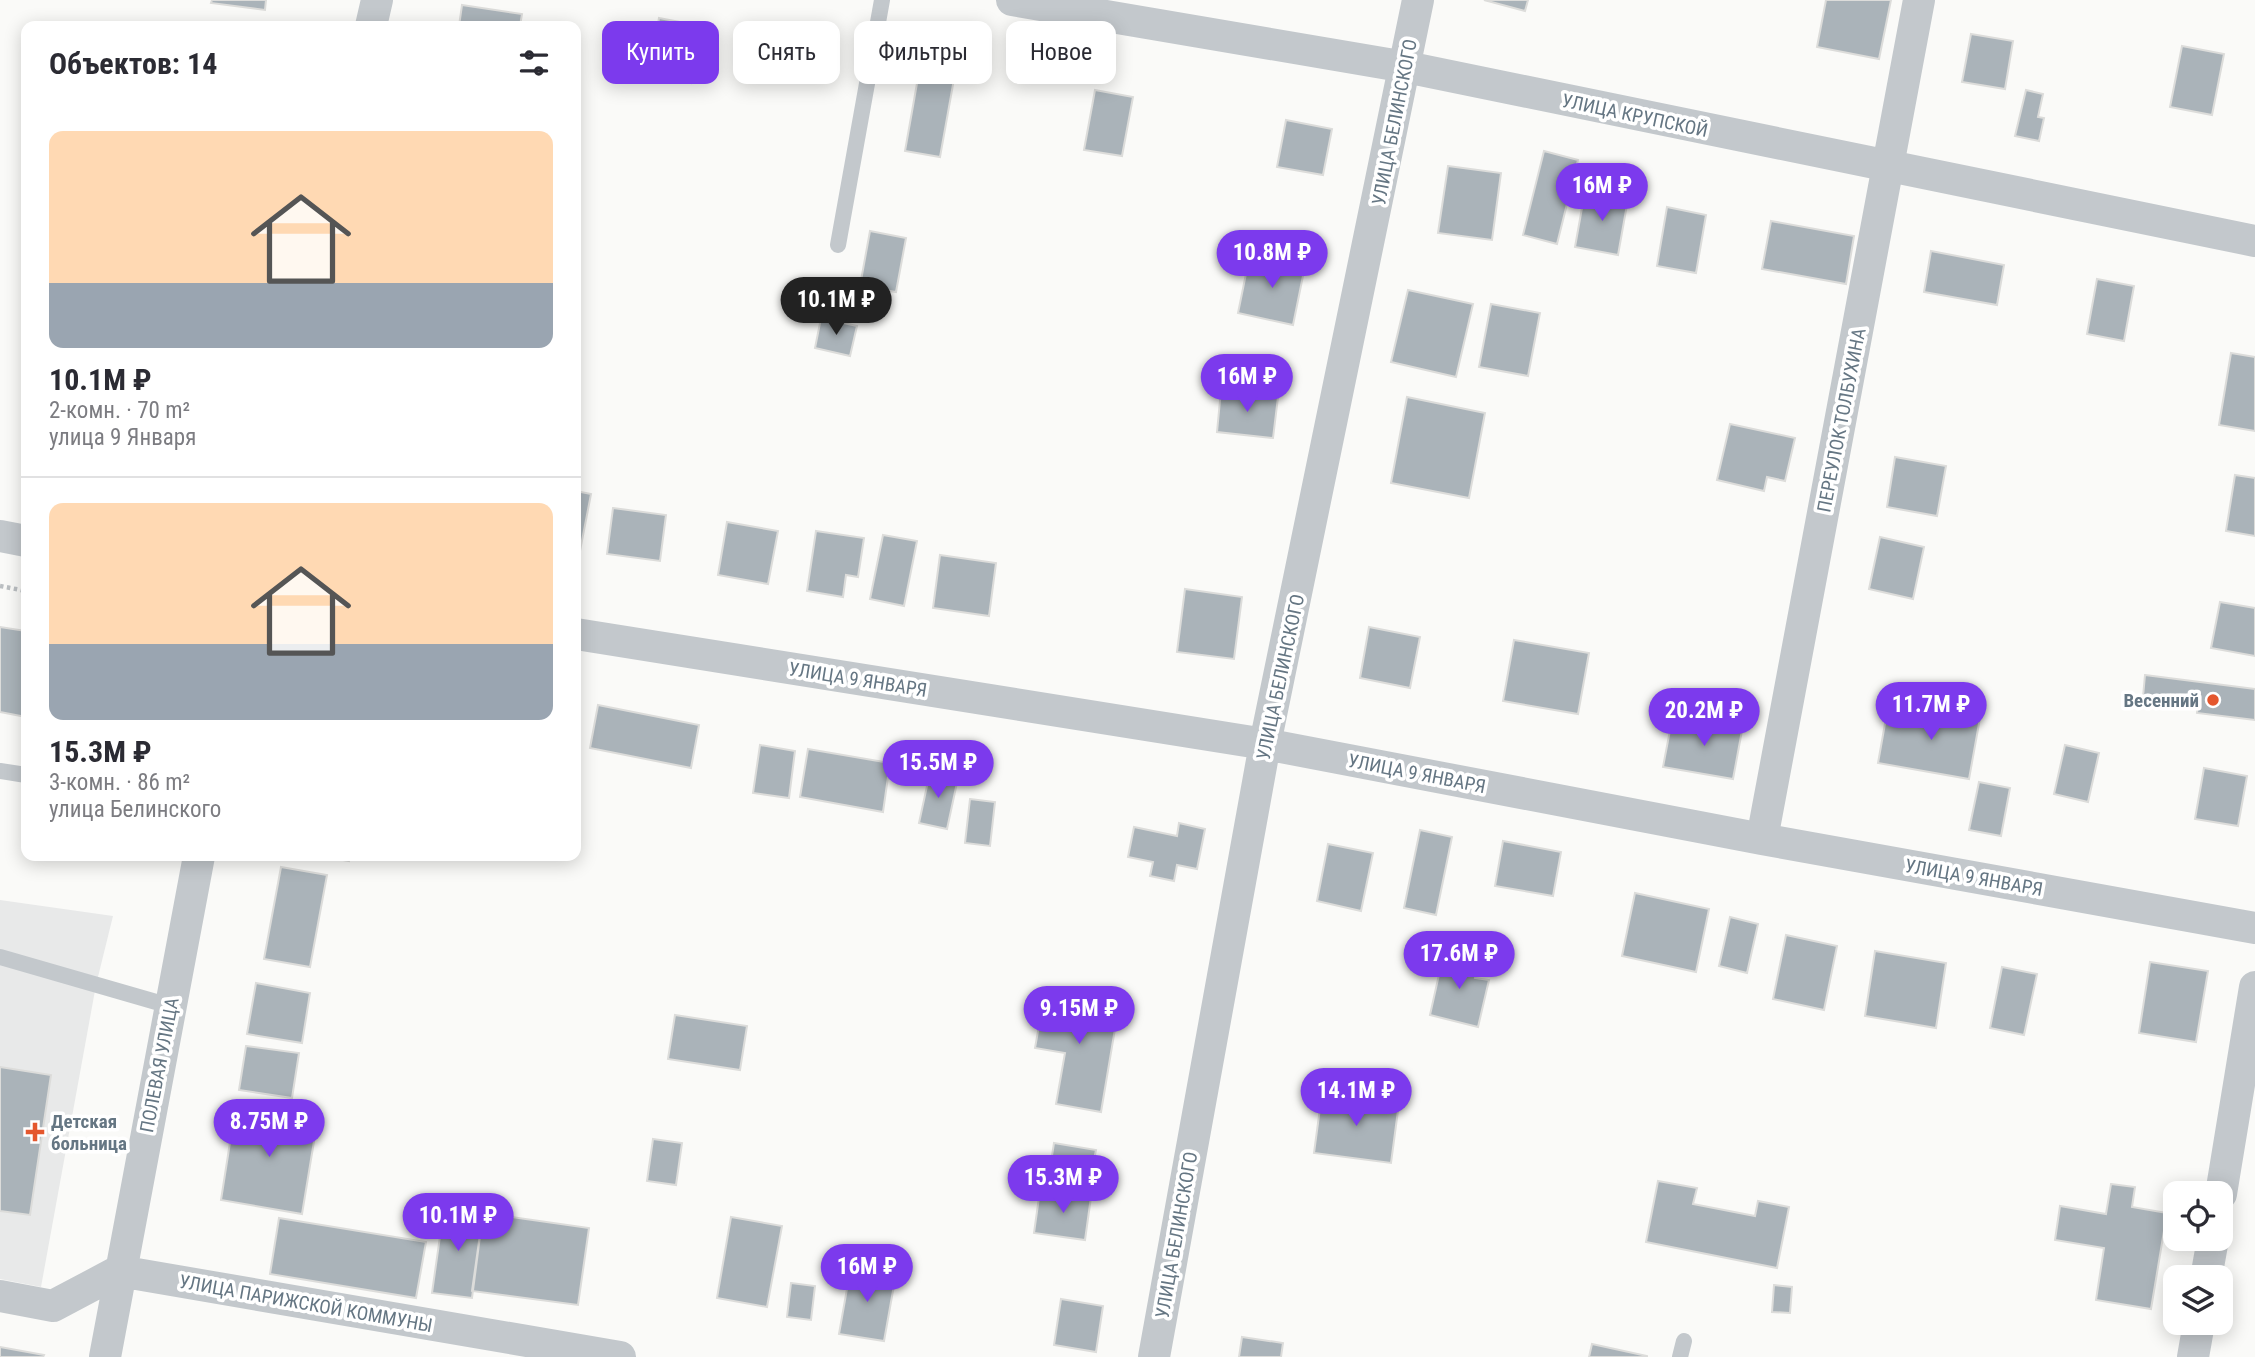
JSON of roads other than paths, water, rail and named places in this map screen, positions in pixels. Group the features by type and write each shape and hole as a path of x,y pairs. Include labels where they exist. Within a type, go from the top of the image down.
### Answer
{"street":[{"path":"372,21 377,0"},
{"name":"УЛИЦА КРУПСКОЙ","path":"1012,0 1406,67 2255,241"},
{"name":"УЛИЦА БЕЛИНСКОГО","path":"1154,1357 1265,744 1418,0"},
{"name":"ПЕРЕУЛОК ТОЛБУХИНА","path":"1762,839 1919,0"},
{"path":"0,536 21,540"},
{"name":"УЛИЦА 9 ЯНВАРЯ","path":"581,635 1265,744 1762,839 2255,928"},
{"name":"ПОЛЕВАЯ УЛИЦА","path":"104,1357 199,861"},
{"path":"2223,1181 2255,987"},
{"path":"0,1296 53,1306 119,1271"},
{"name":"УЛИЦА ПАРИЖСКОЙ КОММУНЫ","path":"119,1271 620,1357"},
{"path":"2193,1357 2197,1335"}],"lane":[{"path":"838,245 882,0"},
{"path":"0,771 21,774"},
{"path":"0,957 170,1006"}],"place":[{"name":"Весенний","path":"2213,700"},
{"name":"Детская больница","path":"35,1132"}]}
